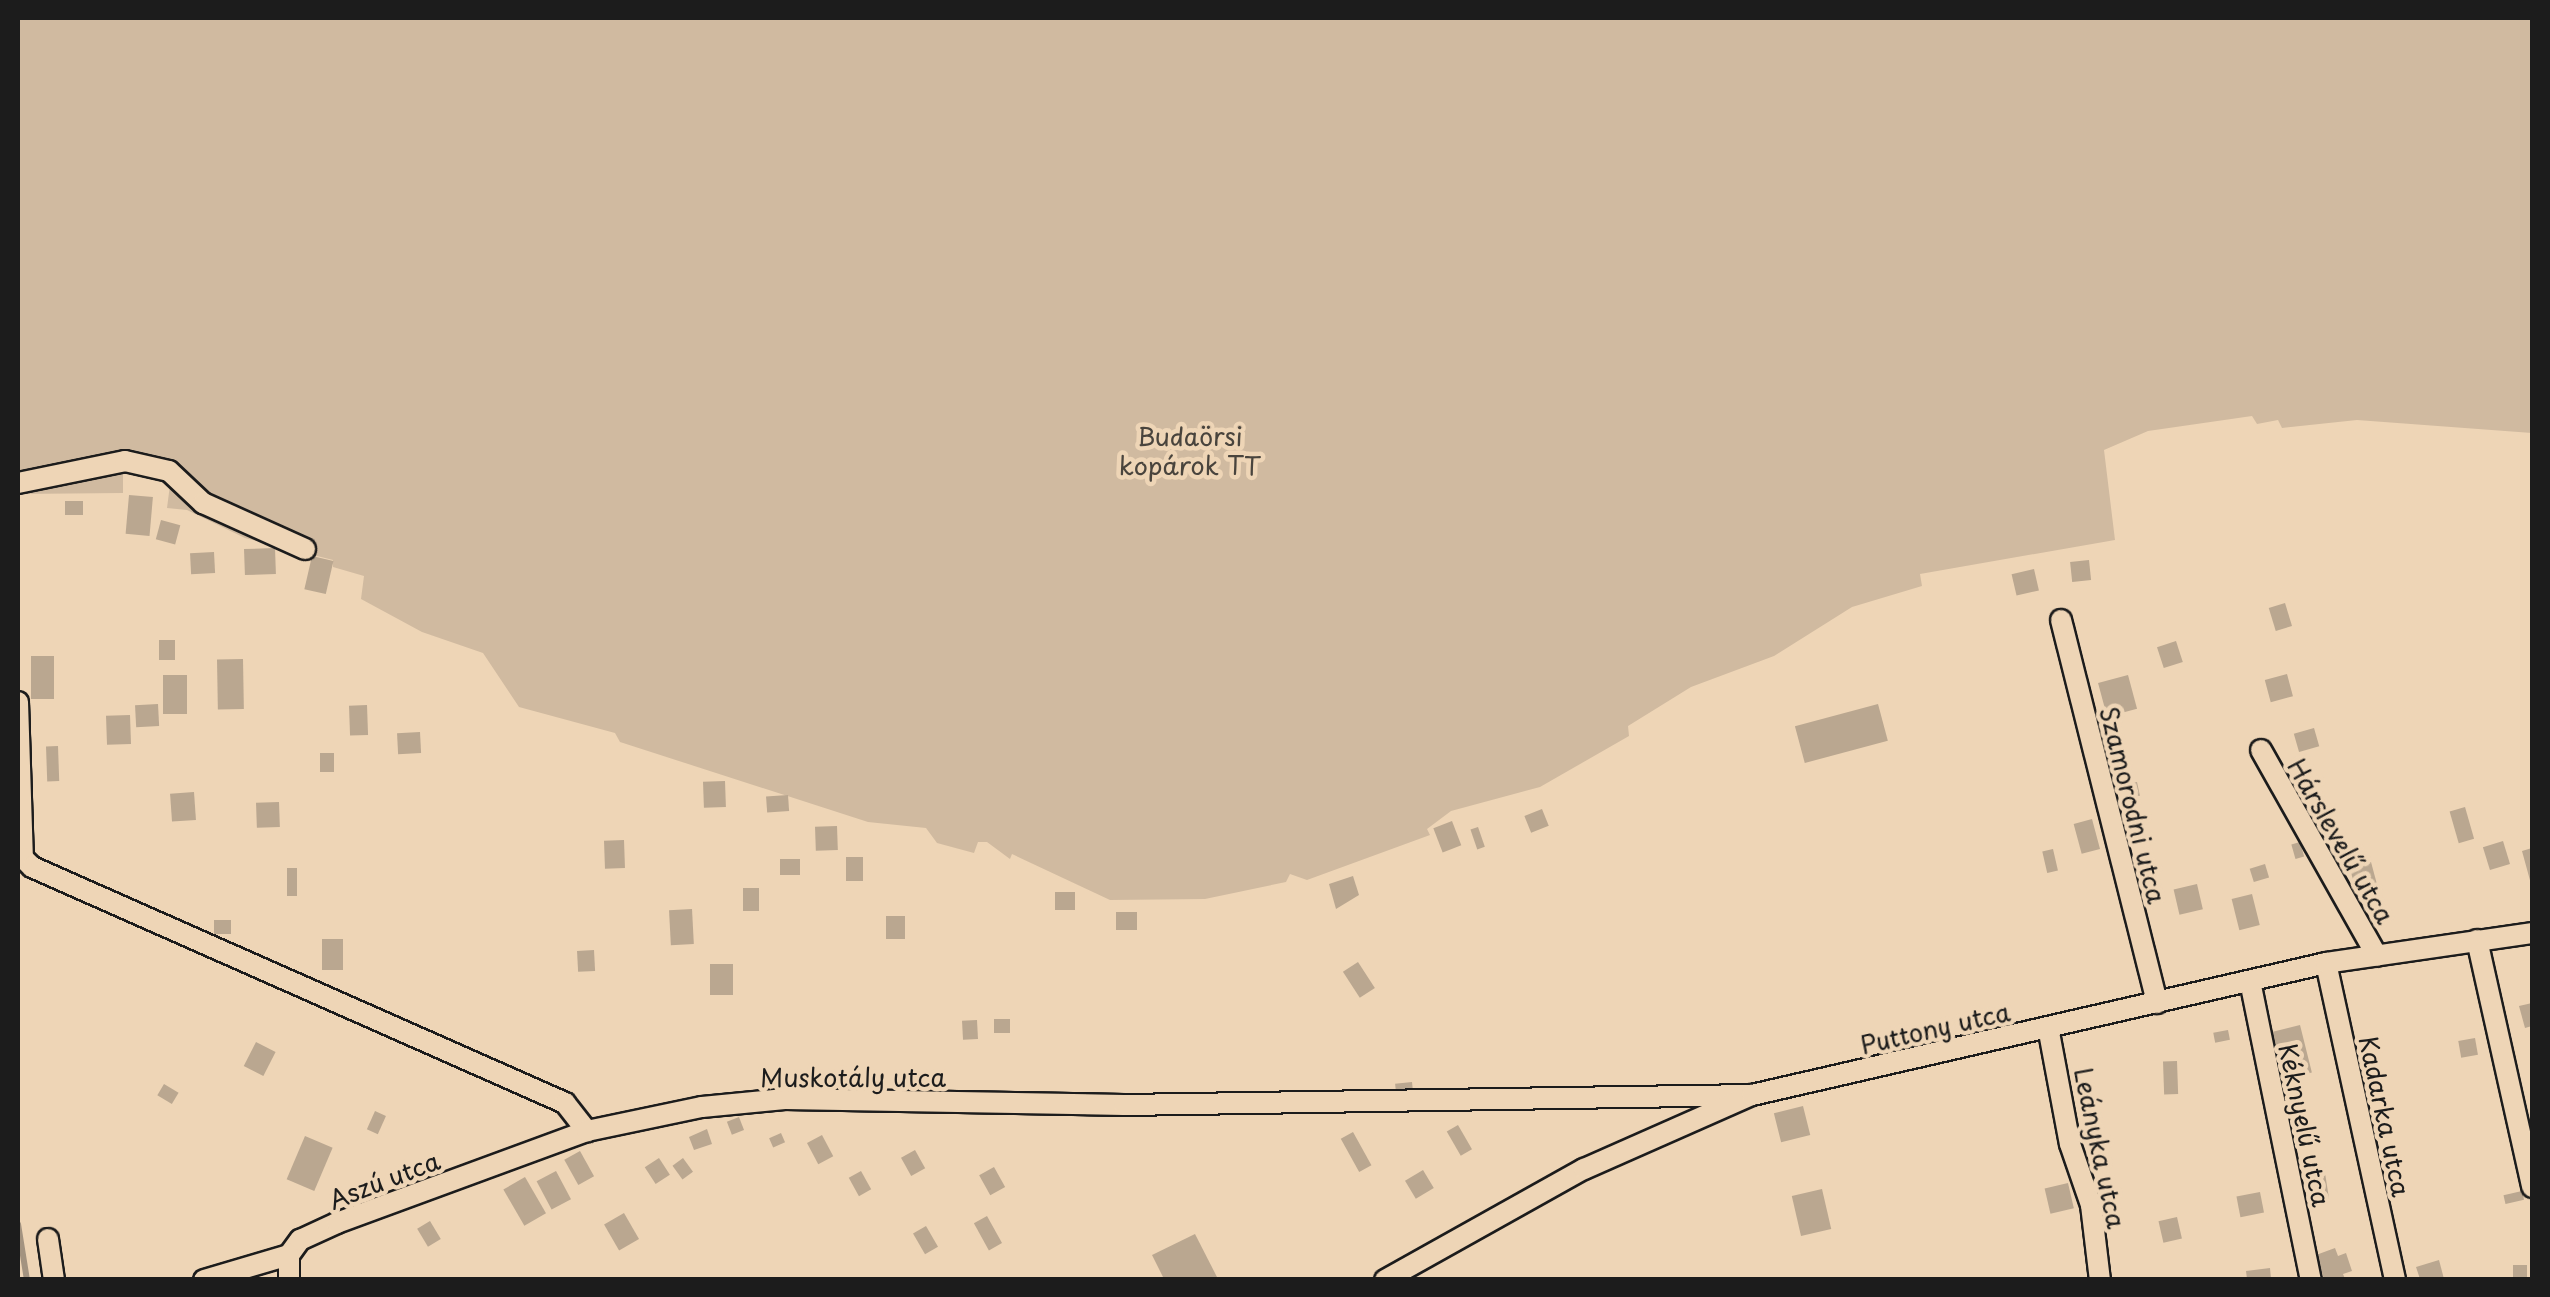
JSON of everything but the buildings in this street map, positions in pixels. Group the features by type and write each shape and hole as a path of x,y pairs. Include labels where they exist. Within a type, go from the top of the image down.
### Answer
{"street":[{"path":"18,483 126,461 169,471 204,503 306,550"},
{"name":"Szamorodni utca","path":"2061,620 2156,1002"},
{"path":"18,702 23,858 564,1103 587,1131"},
{"name":"Hárslevelű utca","path":"2261,750 2377,956"},
{"name":"Puttony utca","path":"1386,1280 1584,1169 1752,1095 2326,964 2532,933"},
{"path":"2477,940 2532,1187"},
{"name":"Kadarka utca","path":"2326,964 2396,1280"},
{"name":"Kéknyelű utca","path":"2250,981 2310,1280"},
{"name":"Leányka utca","path":"2048,1027 2070,1144 2091,1205 2100,1280"},
{"name":"Muskotály utca","path":"587,1131 702,1107 785,1099 1124,1105 1752,1095"},
{"name":"Aszú utca","path":"204,1280 289,1255 300,1240 337,1223 587,1131"},
{"path":"48,1239 54,1280"},
{"path":"289,1255 289,1280"}],"green space":[{"name":"Budaörsi kopárok TT","path":"18,18 2532,18 2532,433 2357,420 2282,428 2278,420 2257,424 2252,416 2148,431 2104,450 2115,540 1920,574 1922,586 1852,607 1774,656 1691,687 1628,726 1629,736 1540,787 1451,811 1427,829 1430,835 1307,880 1290,874 1286,882 1205,899 1110,900 1012,854 1010,859 987,842 978,842 974,853 937,843 926,828 868,822 620,742 615,733 519,707 483,653 422,632 361,599 364,576 333,567 333,560 245,538 187,510 167,508 170,485 165,481 123,467 123,493 18,494"}],"waterway":[{"path":"18,1224 27,1280"}]}
